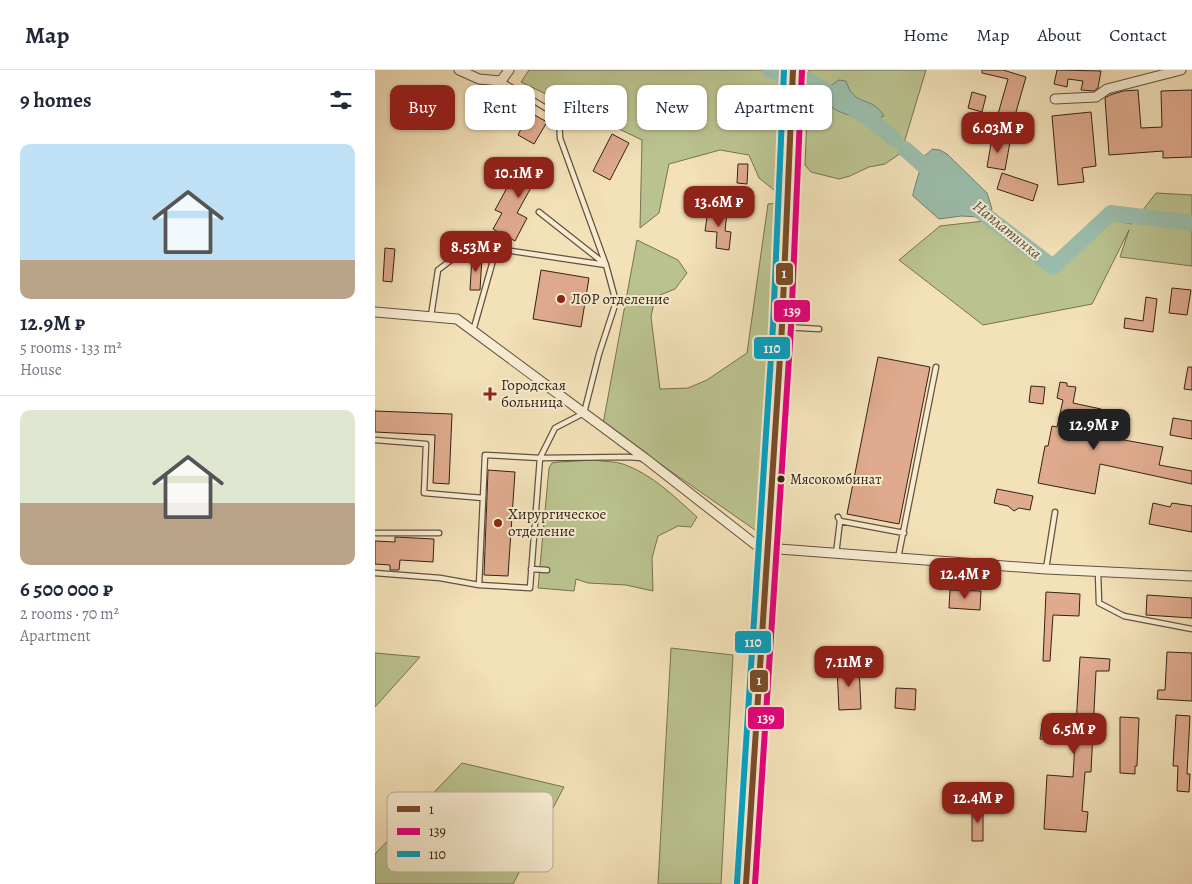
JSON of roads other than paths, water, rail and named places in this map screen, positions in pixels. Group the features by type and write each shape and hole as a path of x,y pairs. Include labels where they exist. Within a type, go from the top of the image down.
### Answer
{"main road":[{"path":"746,884 766,548 782,326 793,70"}],"street":[{"path":"459,70 479,79 501,81 509,70"},
{"path":"1055,99 1096,97 1107,89 1181,70"},
{"path":"375,312 457,319 646,459 756,545 766,548 836,554 1046,569 1192,576"}],"lane":[{"path":"375,573 440,578 479,585 530,588 540,458 555,428 584,413 615,302 606,265 560,138 559,116 501,81"},
{"path":"539,212 606,265"},
{"path":"431,316 438,270 471,245 606,265"},
{"path":"473,331 494,257 499,249"},
{"path":"782,326 819,329"},
{"path":"898,558 936,367"},
{"path":"375,440 426,444 424,493 483,498"},
{"path":"479,585 485,455 540,458 627,457 646,459"},
{"path":"1046,569 1055,512"},
{"path":"836,554 839,519 904,533"},
{"path":"375,532 439,533"},
{"path":"531,569 547,570"},
{"path":"1098,572 1099,603 1124,616 1192,629"}],"waterway":[{"name":"Наплатинка","path":"770,70 784,76"},
{"name":"Наплатинка","path":"808,80 873,121 895,140"},
{"name":"Наплатинка","path":"905,149 939,179"},
{"name":"Наплатинка","path":"968,202 1053,267 1111,213 1192,223"}],"place":[{"name":"ЛОР отделение","path":"561,299"},
{"name":"Городская больница","path":"490,394"},
{"name":"Мясокомбинат","path":"781,479"},
{"name":"Хирургическое отделение","path":"498,523"}]}
